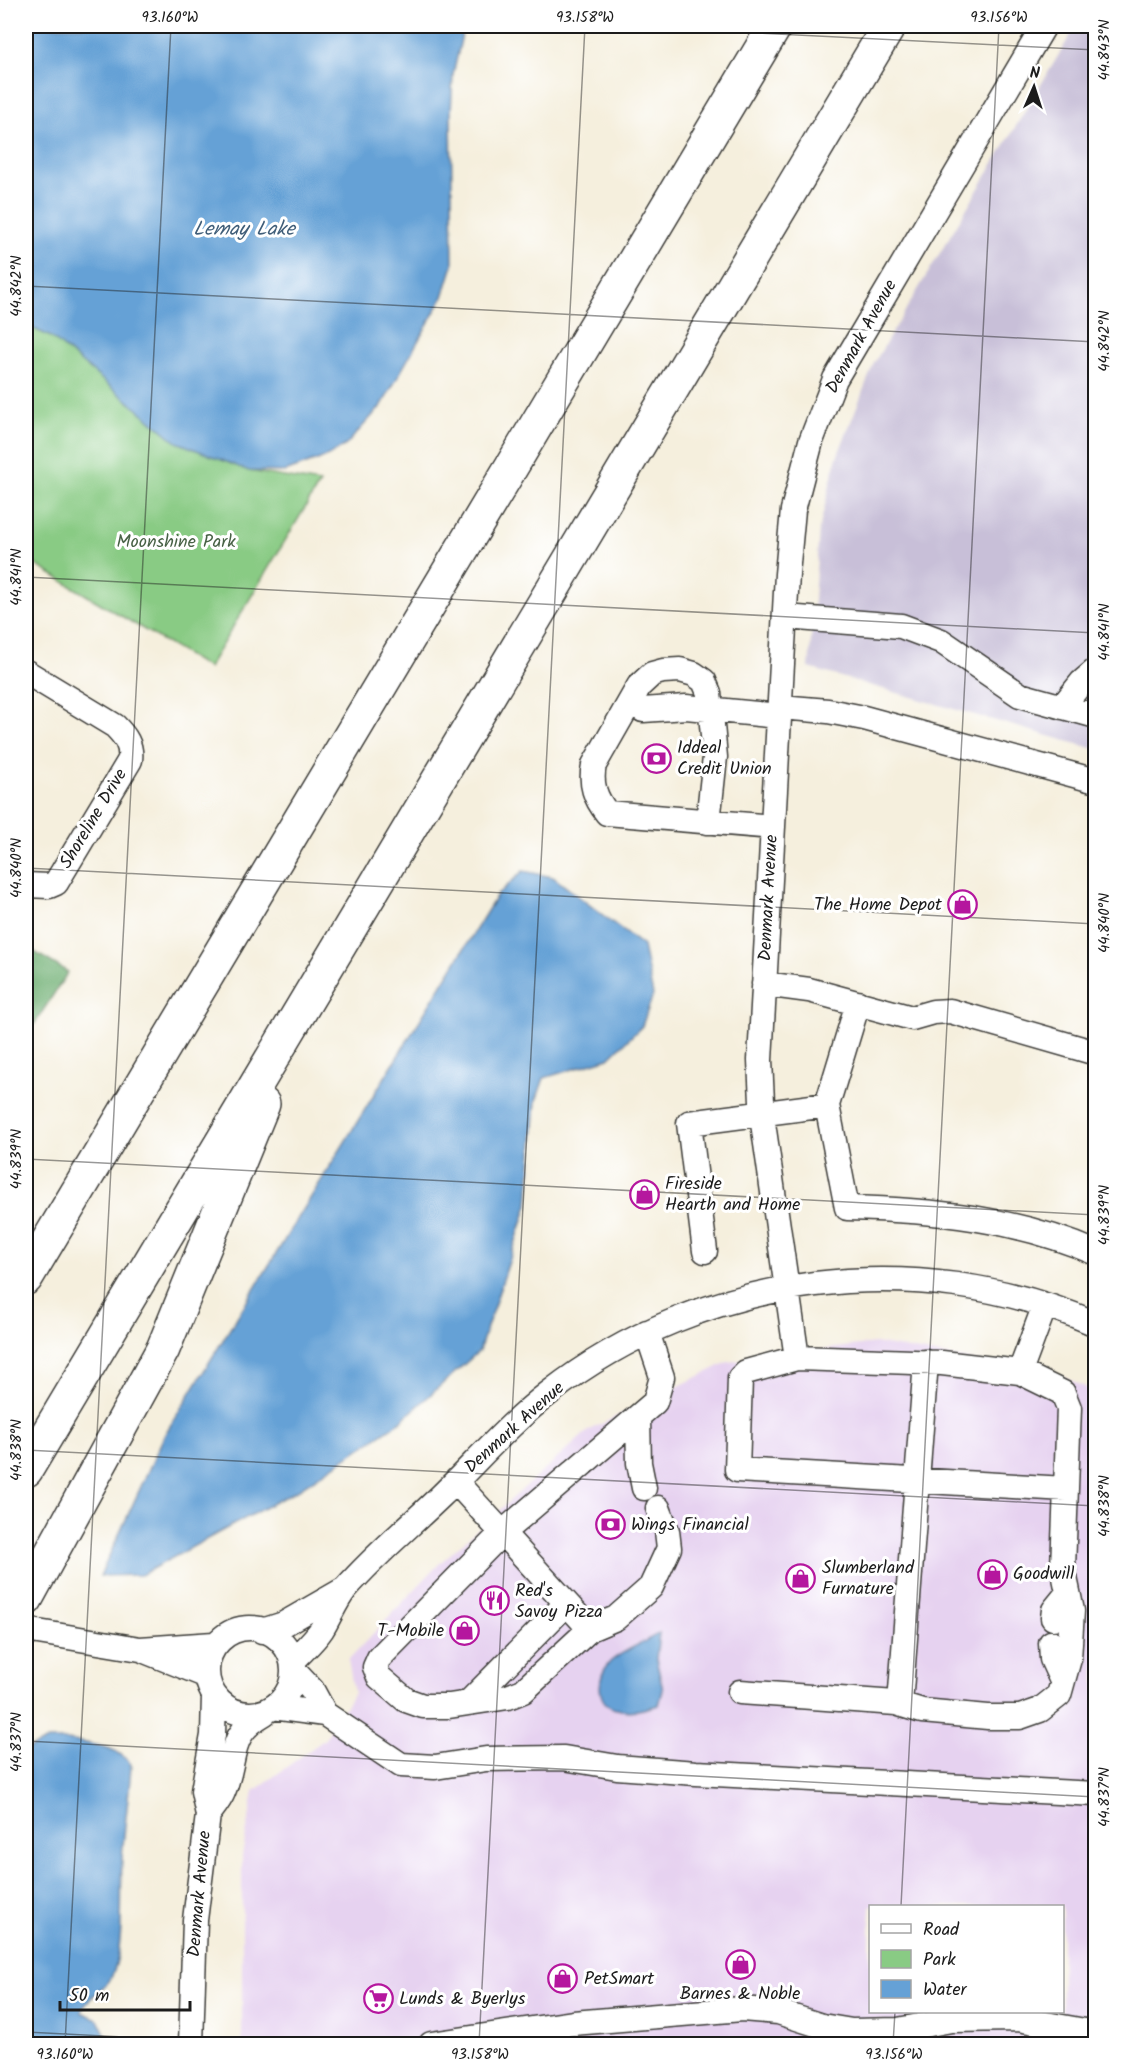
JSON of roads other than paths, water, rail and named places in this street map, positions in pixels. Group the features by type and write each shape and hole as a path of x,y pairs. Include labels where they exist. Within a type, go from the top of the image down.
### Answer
{"highway":[{"path":"26,1278 776,26"},
{"path":"26,1470 889,26"},
{"path":"26,1599 163,1349 305,1002"},
{"path":"26,1475 43,1442"}],"street":[{"name":"Denmark Avenue","path":"262,1631 284,1624 345,1589 547,1394 606,1353 647,1332 711,1305 786,1286 762,1112 760,1060 779,711 793,510 811,441 836,379 1044,26"},
{"path":"785,617 901,626 941,642 1020,695 1095,716"},
{"path":"708,822 715,757 709,693 704,681 694,674 680,670 652,674 639,686 594,765 591,780 598,802 607,813 708,822 773,827"},
{"path":"1062,707 1095,670"},
{"name":"Shoreline Drive","path":"26,672 115,726 126,737 131,752 130,760 56,883 49,886 26,885"},
{"path":"643,710 686,707 709,710 828,711 864,718 1095,781"},
{"path":"764,984 809,990 912,1018 933,1012 950,1011 1095,1053"},
{"path":"858,1003 827,1105 847,1208 896,1209 987,1220 1069,1242 1095,1253"},
{"path":"705,1251 689,1123 827,1105"},
{"path":"797,1358 786,1286 868,1279 921,1280 977,1287 1045,1305 1095,1323"},
{"path":"1020,1372 1045,1305"},
{"path":"647,1332 662,1377 655,1402 638,1419 502,1533 380,1658 375,1667 379,1677 406,1700 423,1706 468,1703 508,1697 523,1691 590,1629 616,1618 651,1587 669,1548 667,1531 658,1508"},
{"path":"740,1692 900,1704 922,1711 988,1717 1020,1717 1040,1710 1059,1695 1069,1659 1072,1611 1063,1568 1066,1489 1069,1408 1063,1394 1020,1372 926,1362 797,1358 746,1372 740,1378 737,1470 1066,1489"},
{"path":"900,1704 926,1362"},
{"path":"638,1419 639,1463 644,1488"},
{"path":"456,1482 590,1629"},
{"name":"Denmark Avenue","path":"293,1666 321,1631 345,1589"},
{"path":"1053,1618 1054,1610 1067,1594"},
{"path":"468,1703 566,1604"},
{"path":"26,1630 140,1649 214,1644 240,1628 271,1632 288,1649 293,1666 312,1690 325,1714 401,1765 435,1767 486,1759 564,1758 617,1767 685,1772 1095,1794"},
{"path":"1051,1643 1052,1659 1062,1681"},
{"path":"214,1644 209,1685 217,1702 237,1714 269,1710 325,1714"},
{"path":"140,1649 209,1685"},
{"path":"269,1710 286,1696 293,1666"},
{"name":"Denmark Avenue","path":"191,2044 195,1920 208,1815 203,1791 213,1735 209,1685"},
{"name":"Denmark Avenue","path":"208,1815 223,1792 237,1740 246,1724 269,1710"},
{"path":"430,2044 573,2023 742,2009 778,2012 822,2026 852,2031 898,2030 951,2020 1018,2019 1095,2033"}],"water":[{"name":"Lemay Lake","path":"26,26 464,26 453,75 451,112 453,265 443,297 382,405 346,445 328,456 285,472 249,471 177,442 51,337 26,325"},
{"path":"523,871 553,877 643,946 653,995 642,1026 609,1058 544,1078 536,1101 528,1205 479,1351 400,1422 299,1489 141,1575 100,1576 165,1434 497,895"},
{"path":"659,1633 656,1659 663,1690 659,1705 633,1711 609,1706 601,1695 600,1688 602,1674 610,1662"},
{"path":"47,1740 94,1744 112,1750 126,1759 131,1766 122,1859 121,1933 117,1962 110,1980 87,2002 81,2012 98,2019 110,2044 26,2044 26,1750"}],"place":[{"name":"Iddeal Credit Union","path":"656,758"},
{"name":"The Home Depot","path":"963,905"},
{"name":"Fireside Hearth and Home","path":"644,1194"},
{"name":"Wings Financial","path":"610,1525"},
{"name":"Goodwill","path":"992,1574"},
{"name":"Slumberland Furnature","path":"801,1578"},
{"name":"Red's Savoy Pizza","path":"494,1601"},
{"name":"T-Mobile","path":"465,1631"},
{"name":"Barnes & Noble","path":"740,1965"},
{"name":"PetSmart","path":"563,1979"},
{"name":"Lunds & Byerlys","path":"378,1999"}],"park label":[{"name":"Moonshine Park","path":"176,542"}]}
